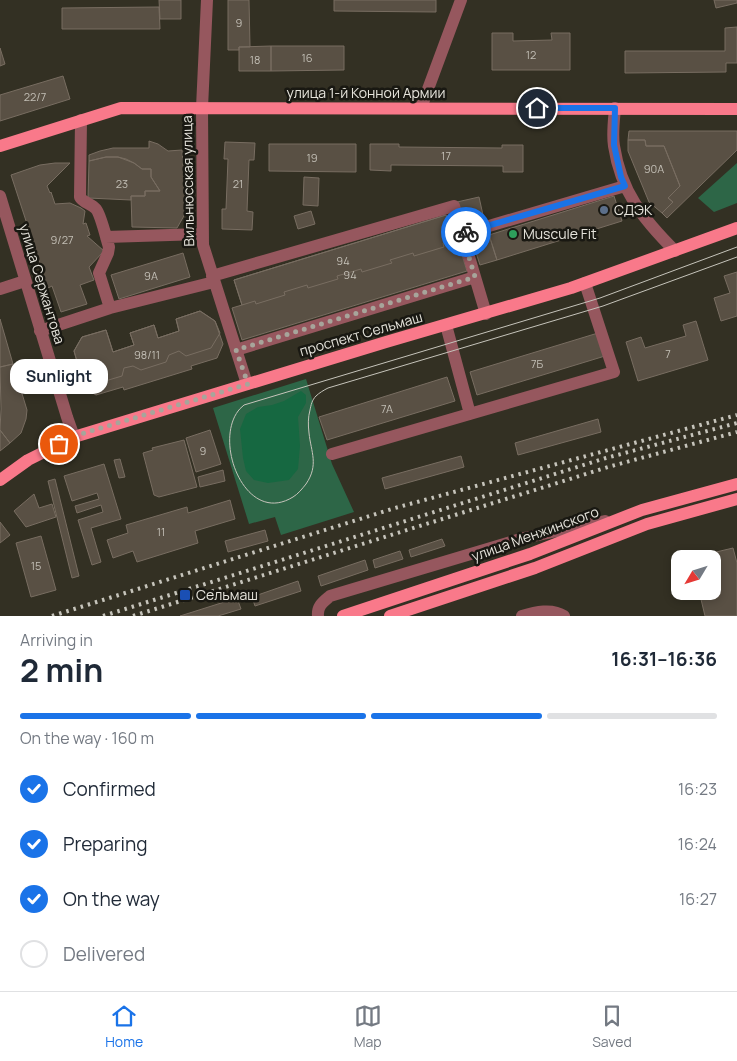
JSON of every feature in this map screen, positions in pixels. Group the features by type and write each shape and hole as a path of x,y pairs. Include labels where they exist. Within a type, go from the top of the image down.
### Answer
{"main road":[{"name":"улица 1-й Конной Армии","path":"0,146 121,108 737,109"},
{"name":"проспект Сельмаш","path":"0,480 28,460 74,436 585,283 737,228"},
{"name":"улица Менжинского","path":"344,616 530,554 642,510 737,484"},
{"path":"390,616 535,568 647,524 737,499"}],"street":[{"name":"Вильнюсская улица","path":"206,0 202,108 203,245 248,384"},
{"path":"421,108 461,0"},
{"path":"615,108 614,145 621,177 638,210 675,251"},
{"path":"81,120 80,196 82,200 96,209 104,241 109,250 99,273 110,308"},
{"path":"462,234 625,186"},
{"name":"улица Сержантова","path":"0,196 40,331 74,436"},
{"path":"40,331 110,308 454,206 486,314"},
{"path":"104,241 202,234"},
{"path":"236,350 475,277"},
{"path":"0,289 25,281"},
{"path":"332,454 614,372 585,283"},
{"path":"446,325 470,414"},
{"path":"318,616 321,603 330,596 524,538 625,516"},
{"path":"522,616 534,612 552,612 564,616"}],"green space":[{"path":"737,163 737,203 714,212 698,198"},
{"path":"306,379 332,464 354,512 281,535 275,517 249,524 213,408"},
{"path":"301,391 306,395 306,403 298,417 300,446 298,469 289,480 268,483 254,480 246,471 243,458 240,429 246,414 258,407 284,401"}],"building":[{"path":"159,0 181,0 181,19 160,19"},
{"path":"228,0 249,0 250,47 228,50"},
{"path":"334,0 436,0 436,12 334,11"},
{"path":"714,0 737,0 737,3 716,8"},
{"path":"159,7 160,29 62,29 62,8"},
{"path":"737,27 737,63 726,63 726,72 625,73 625,51 725,51 725,28"},
{"path":"492,33 513,33 513,41 552,40 551,33 570,33 570,70 492,70"},
{"path":"271,46 344,46 344,70 271,71"},
{"path":"271,46 271,71 239,71 239,47"},
{"path":"0,48 5,64 0,66"},
{"path":"63,76 70,99 0,121 0,95"},
{"path":"629,131 737,131 737,150 667,218 662,213 673,202 668,198 680,186 664,146 646,146 645,140 628,140"},
{"path":"628,140 645,140 646,146 664,146 680,186 668,198 673,202 662,213 649,202 628,151"},
{"path":"149,141 158,144 168,151 182,150 183,165 189,181 190,197 189,205 177,228 132,227 131,196 145,196 145,191 160,191 151,177 151,169 142,169 134,163 118,157 106,157 89,161 89,155 113,148 149,148"},
{"path":"225,142 255,143 254,160 249,160 247,211 253,212 252,230 222,229 222,209 226,209 228,159 224,159"},
{"path":"269,144 356,144 356,172 269,171"},
{"path":"370,144 399,144 399,147 502,148 502,145 523,145 523,172 503,172 503,166 391,165 391,171 370,170"},
{"path":"106,157 126,159 142,169 151,169 151,177 160,191 145,191 145,196 131,196 131,200 88,198 89,161"},
{"path":"70,163 47,186 55,204 70,203 85,211 83,224 86,223 90,235 87,236 104,251 89,267 94,280 80,285 87,304 61,312 52,286 48,288 11,175 40,165"},
{"path":"304,177 319,178 318,206 303,205"},
{"path":"614,196 622,221 497,260 489,235"},
{"path":"479,197 483,215 461,220 457,202"},
{"path":"311,211 315,224 298,229 294,216"},
{"path":"446,215 454,240 457,239 467,271 242,340 232,308 242,305 234,280"},
{"path":"446,215 454,240 443,243 444,247 414,256 413,253 390,260 392,263 362,272 361,269 337,276 338,279 308,288 307,285 284,292 285,295 256,304 255,301 242,305 234,280"},
{"path":"489,235 497,260 480,265 472,240"},
{"path":"183,253 190,277 119,299 111,275"},
{"path":"737,272 737,316 721,321 714,298 730,293 724,276"},
{"path":"200,311 215,321 220,333 211,348 186,356 179,351 169,355 166,362 141,370 133,366 124,368 122,376 95,384 81,376 74,351 82,337 106,330 113,352 134,345 130,333 154,325 158,338 179,331 176,319"},
{"path":"200,311 215,321 223,344 217,358 191,366 192,369 124,390 123,387 96,395 85,388 74,351 82,337 106,330 113,352 134,345 130,333 154,325 158,338 179,331 176,319"},
{"path":"0,319 13,364 0,367"},
{"path":"696,321 708,360 638,381 626,342 641,337 645,348 686,336 683,325"},
{"path":"598,333 605,356 477,395 470,372"},
{"path":"13,364 27,410 21,433 10,443 0,430 0,367"},
{"path":"447,377 455,401 327,440 319,417"},
{"path":"598,419 601,432 518,455 515,443"},
{"path":"0,430 10,443 0,451"},
{"path":"210,430 221,464 196,472 186,438"},
{"path":"184,440 197,487 159,497 154,495 143,453 153,450 152,448"},
{"path":"461,456 464,467 385,489 382,478"},
{"path":"120,459 125,477 119,478 114,460"},
{"path":"104,464 121,519 91,528 101,562 92,565 78,520 103,512 101,505 77,513 75,506 99,499 97,493 72,501 64,476"},
{"path":"223,470 225,481 200,487 198,477"},
{"path":"55,479 79,576 72,578 48,481"},
{"path":"34,494 39,508 52,504 56,517 26,527 14,511"},
{"name":"Сельмаш","path":"230,500 235,519 195,531 198,543 137,562 133,551 113,558 107,540 128,533 126,525 187,507 188,513"},
{"path":"0,522 10,535 0,543"},
{"path":"265,530 268,541 228,552 225,541"},
{"path":"41,536 56,590 31,597 16,543"},
{"path":"442,539 445,546 411,557 409,550"},
{"path":"733,548 737,563 737,616 705,616 701,600 721,600 721,551"},
{"path":"400,551 403,559 375,568 373,560"},
{"path":"365,560 368,570 321,586 318,576"},
{"path":"298,581 301,591 255,606 252,597"},
{"path":"237,598 241,609 218,616 180,616"}],"tram line":[{"path":"737,247 600,298 244,405 234,418 230,435 231,454 237,473 246,489 259,500 275,503 293,497 306,484 312,471 313,458 308,421 309,415 314,399 326,389 603,306 737,257"}],"railway":[{"path":"52,616 395,508 737,415"},
{"path":"103,616 606,458 737,423"},
{"path":"133,616 608,467 737,432"}],"way so far":[{"path":"59,444 74,436 248,384 236,350 475,277 462,234 466,232"}],"place":[{"name":"СДЭК","path":"604,210"},
{"name":"Muscule Fit","path":"513,234"},
{"name":"Sunlight","path":"59,444"},
{"name":"Сельмаш","path":"185,595"}],"route":[{"path":"466,232 625,186 621,177 614,145 615,108 537,108"}]}
